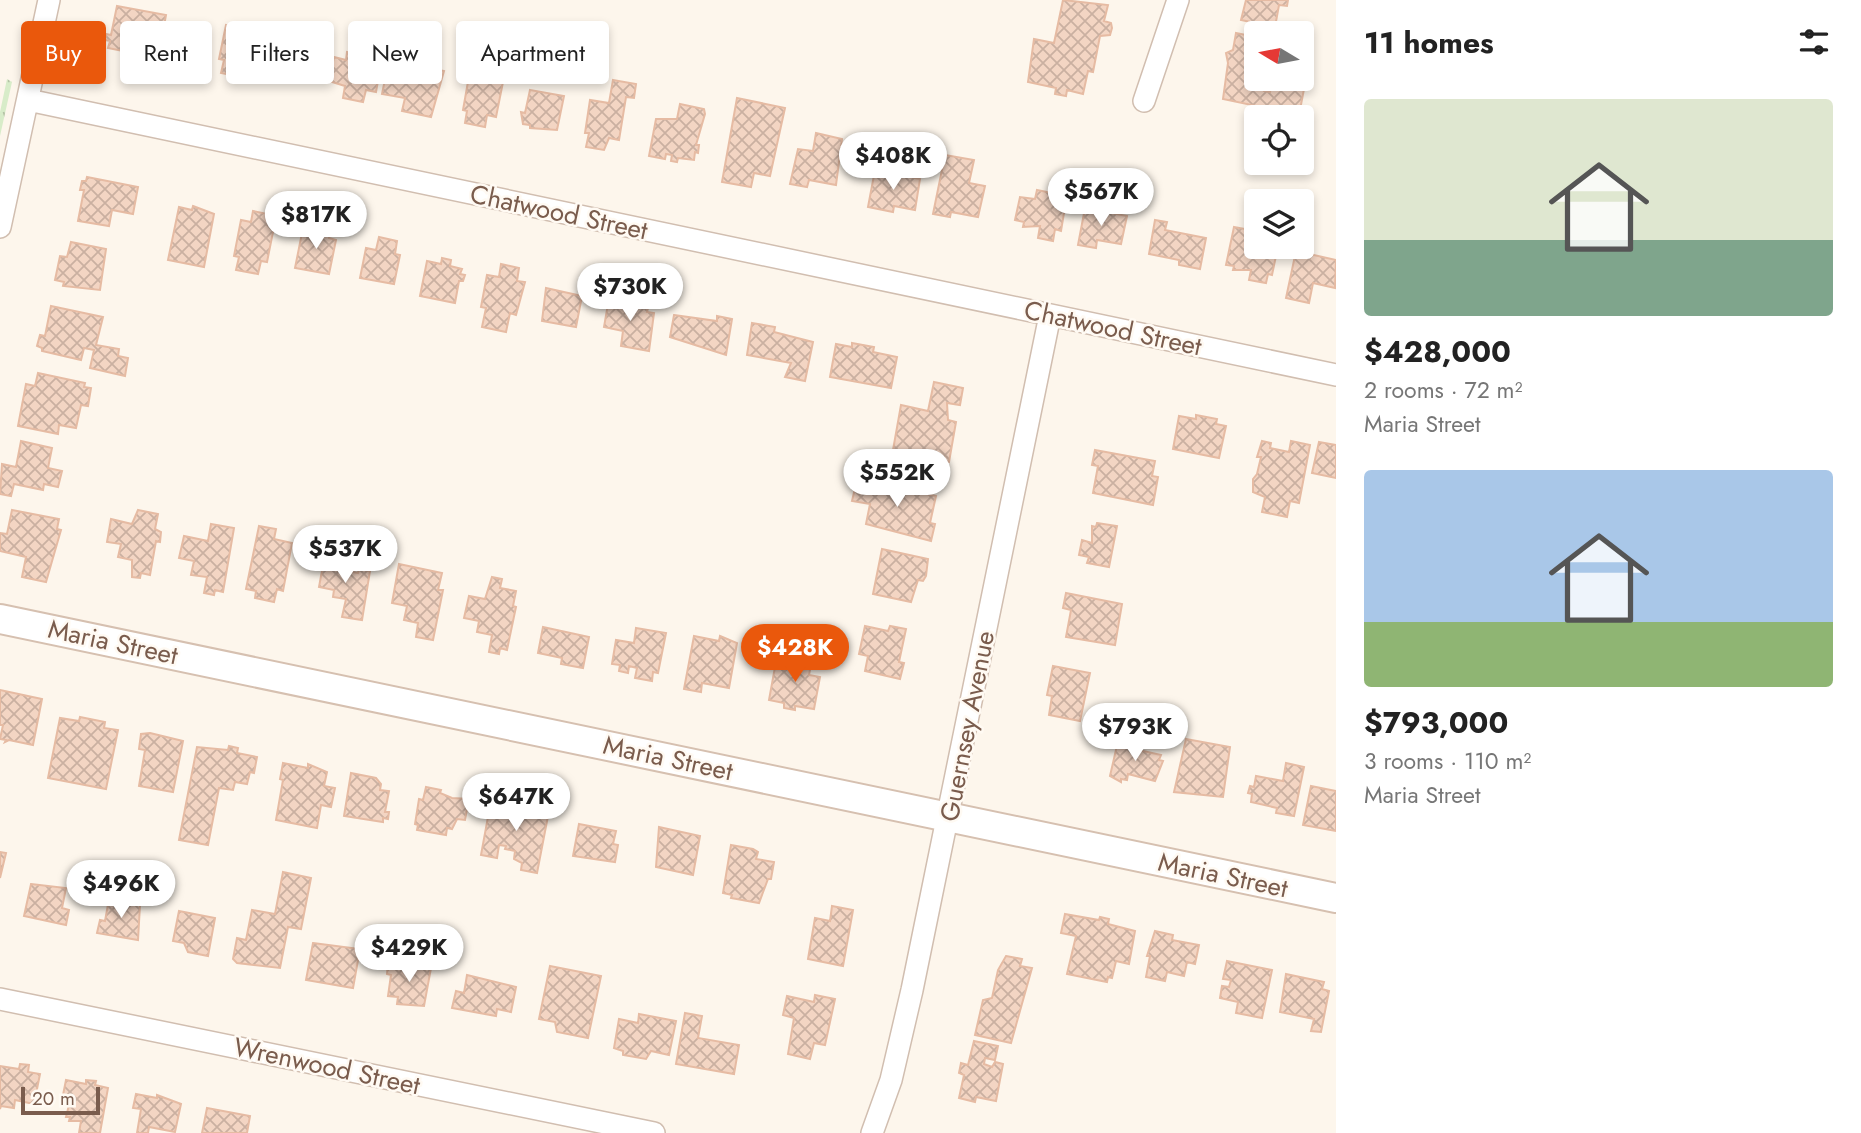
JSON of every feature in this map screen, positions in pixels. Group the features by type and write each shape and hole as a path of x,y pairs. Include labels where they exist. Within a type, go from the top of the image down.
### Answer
{"street":[{"path":"0,227 49,0"},
{"path":"1144,101 1178,0"},
{"name":"Chatwood Street","path":"28,100 1336,375"},
{"name":"Guernsey Avenue","path":"872,1133 900,1049 1050,315"},
{"name":"Maria Street","path":"0,619 1336,898"},
{"name":"Wrenwood Street","path":"0,999 654,1133"}],"green space":[{"path":"7,79 12,82 0,136 0,112"}],"building":[{"path":"1063,0 1108,5 1104,21 1111,23 1112,28 1110,35 1100,36 1093,72 1088,71 1083,94 1067,90 1066,96 1055,94 1056,88 1028,82 1034,39 1054,43"},
{"path":"1246,0 1288,0 1287,6 1279,5 1276,21 1241,20"},
{"path":"117,6 166,15 165,21 120,21 120,50 108,48 110,41 106,40 106,34 111,35"},
{"path":"226,25 226,74 221,73 224,60 219,59"},
{"path":"1236,33 1244,35 1244,91 1304,91 1301,105 1252,105 1223,99 1228,63 1226,53 1233,50"},
{"path":"348,52 348,84 377,84 376,92 366,90 363,102 343,98 345,86 334,83 334,57 346,60"},
{"path":"613,80 636,84 634,98 626,97 619,140 609,138 604,150 586,147 589,133 585,133 590,100 609,103"},
{"path":"384,84 440,84 431,117 402,111 405,98 382,94"},
{"path":"468,84 503,84 496,117 487,115 485,127 465,123 467,111 463,110"},
{"path":"530,90 564,96 557,130 530,128 530,125 523,124 521,112 525,113"},
{"path":"737,98 785,108 770,176 754,173 751,187 722,182"},
{"path":"680,104 704,109 696,145 699,145 698,153 695,152 694,160 678,158 677,162 671,161 672,155 666,154 665,159 649,156 656,119 677,119"},
{"path":"816,133 842,139 836,185 809,180 807,187 790,184 798,149 813,151"},
{"path":"945,155 974,160 969,183 985,186 978,217 951,212 950,217 933,214"},
{"path":"875,170 920,179 915,210 894,206 893,212 868,207"},
{"path":"87,177 138,187 133,214 112,210 109,226 78,221 84,190 80,190 82,181 86,181"},
{"path":"1037,190 1057,194 1055,205 1065,207 1061,231 1055,229 1053,241 1038,238 1040,226 1023,227 1024,222 1015,220 1020,197 1035,199"},
{"path":"193,206 214,214 204,267 168,260 179,207 192,210"},
{"path":"1085,208 1127,216 1121,244 1097,240 1096,248 1078,245"},
{"path":"253,211 272,215 270,226 274,227 267,262 261,261 258,274 236,270 239,257 234,256 241,220 251,222"},
{"path":"1155,220 1167,222 1165,230 1206,238 1200,269 1179,265 1179,260 1149,254"},
{"path":"311,227 330,231 329,238 336,240 329,274 295,268 302,233 310,235"},
{"path":"1234,227 1244,229 1244,259 1275,259 1272,275 1268,274 1266,283 1249,280 1251,270 1233,270 1234,266 1226,265"},
{"path":"379,237 397,241 395,254 400,255 394,284 360,278 366,248 376,250"},
{"path":"71,242 106,249 100,290 63,286 64,282 55,280 60,256 67,257"},
{"path":"1314,255 1336,260 1335,288 1313,283 1309,303 1286,298 1294,259 1314,259"},
{"path":"442,258 451,260 450,266 462,269 460,274 465,275 463,281 459,281 455,303 420,296 427,261 441,264"},
{"path":"501,264 519,268 517,281 525,282 516,315 510,313 506,332 482,327 486,308 481,307 487,275 499,277"},
{"path":"546,288 582,296 576,327 542,321"},
{"path":"615,295 632,298 630,308 648,308 647,312 654,313 649,351 621,346 623,331 604,327 608,304 614,305"},
{"path":"51,306 103,317 96,345 119,349 118,356 128,358 125,376 90,368 94,350 84,348 81,360 42,351 42,348 37,346 40,335 45,336"},
{"path":"674,315 717,321 717,316 732,319 726,355 670,337"},
{"path":"752,323 775,327 774,332 813,342 805,381 785,377 791,363 747,355"},
{"path":"852,343 874,347 873,352 897,357 891,388 830,377 836,344 852,347"},
{"path":"38,373 85,383 84,387 91,388 88,406 81,405 76,428 59,425 58,434 18,426 26,384 35,386"},
{"path":"934,382 963,388 960,405 947,403 948,420 956,422 949,462 893,450 901,405 928,411"},
{"path":"1196,415 1217,419 1216,424 1226,426 1219,458 1173,449 1179,416 1196,419"},
{"path":"21,441 52,448 48,468 62,471 58,487 44,484 43,490 14,484 11,496 0,494 2,464 16,467"},
{"path":"1262,441 1271,443 1270,448 1289,452 1291,441 1310,445 1299,503 1290,501 1287,517 1262,512 1265,497 1253,492 1253,479 1257,474 1261,457 1257,457"},
{"path":"1319,442 1336,445 1336,478 1312,473"},
{"path":"1095,450 1155,461 1152,476 1158,477 1153,505 1093,493 1098,466 1092,465"},
{"path":"857,480 936,496 930,523 935,524 931,541 866,524 870,504 852,501"},
{"path":"12,510 59,519 57,529 61,530 46,582 22,577 26,557 0,551 0,533 7,534"},
{"path":"138,510 158,514 155,529 161,532 160,542 156,541 150,575 141,573 140,578 132,577 132,560 118,557 121,544 107,542 111,519 132,524"},
{"path":"1097,523 1117,526 1109,567 1087,563 1089,557 1079,555 1082,540 1092,543 1092,526 1096,527"},
{"path":"211,524 234,528 223,592 215,590 214,595 204,593 207,577 191,575 194,561 179,558 184,536 208,541"},
{"path":"259,526 276,529 274,539 292,543 283,591 277,589 274,602 255,598 256,591 246,589"},
{"path":"326,549 342,552 339,569 358,573 359,569 370,571 362,620 342,617 346,599 333,597 334,590 319,587"},
{"path":"882,549 928,559 926,576 923,581 918,580 911,602 873,594"},
{"path":"399,564 442,573 438,590 443,590 433,640 416,637 418,623 404,620 407,606 392,603"},
{"path":"492,577 502,579 500,588 516,591 513,606 516,607 507,650 500,648 499,654 489,652 492,635 477,632 479,621 464,618 469,596 485,599"},
{"path":"1066,593 1122,604 1115,645 1066,637 1071,610 1063,608"},
{"path":"865,626 888,631 890,626 906,629 899,662 904,663 900,679 865,671 868,656 859,654"},
{"path":"543,627 589,637 583,668 561,664 562,658 538,653"},
{"path":"636,628 666,633 658,673 653,672 652,681 635,678 637,668 629,666 628,673 619,671 620,665 612,664 616,640 634,643"},
{"path":"694,636 719,641 720,636 737,643 729,688 702,683 701,692 684,689"},
{"path":"788,654 812,659 809,675 820,677 814,709 795,706 795,710 784,708 784,703 769,700 775,667 785,670"},
{"path":"1053,666 1090,673 1080,721 1049,715 1052,696 1047,695"},
{"path":"0,690 42,699 33,745 0,739 3,725 0,725"},
{"path":"80,717 105,722 104,728 118,730 106,789 48,778 60,718 79,721"},
{"path":"150,733 183,741 173,792 139,786 145,750 139,749 141,734"},
{"path":"1186,739 1230,747 1223,797 1174,792"},
{"path":"1118,741 1136,745 1134,749 1161,755 1159,760 1163,761 1155,781 1128,774 1127,780 1121,779 1121,782 1110,776"},
{"path":"229,746 238,748 237,753 257,757 254,773 250,772 247,784 235,782 233,790 219,788 208,845 179,840 197,747 228,750"},
{"path":"283,763 308,768 308,764 327,772 324,786 335,788 331,807 321,805 317,828 276,820"},
{"path":"1286,763 1304,767 1294,816 1276,813 1277,808 1251,802 1252,794 1248,793 1250,786 1254,787 1256,776 1283,781"},
{"path":"351,773 376,778 381,784 380,790 389,791 385,812 389,812 388,819 383,818 383,822 344,816"},
{"path":"1311,786 1336,791 1336,831 1303,825"},
{"path":"426,787 441,790 440,793 452,798 469,799 465,820 457,819 452,829 447,828 446,835 417,830 418,825 415,824 419,799 423,800"},
{"path":"508,800 537,806 535,814 548,816 537,873 521,870 522,863 514,859 515,851 505,849 506,846 499,845 497,858 481,855 490,806 506,809"},
{"path":"579,824 616,831 613,844 618,845 615,862 573,856"},
{"path":"659,827 700,836 693,875 656,867"},
{"path":"731,845 753,849 758,852 756,859 774,862 771,879 768,879 759,903 731,898 732,895 723,893"},
{"path":"0,852 6,853 0,878"},
{"path":"283,872 311,878 301,929 288,927 280,968 237,963 233,959 237,938 246,940 252,910 275,914"},
{"path":"31,884 66,888 62,908 69,910 66,925 24,916"},
{"path":"109,899 140,905 138,940 97,933 100,920 105,921"},
{"path":"832,906 853,910 843,966 808,959 815,918 830,921"},
{"path":"179,911 215,918 208,956 188,952 184,943 173,941"},
{"path":"1065,914 1099,920 1100,917 1109,919 1108,924 1135,931 1129,964 1116,961 1112,978 1108,977 1107,982 1067,974 1076,936 1061,933"},
{"path":"1155,931 1173,935 1172,940 1199,945 1195,964 1187,962 1184,976 1167,972 1165,981 1146,977 1150,956 1147,956"},
{"path":"313,943 360,949 353,988 306,980"},
{"path":"1006,956 1022,959 1020,966 1032,968 1011,1043 975,1035 983,1000 992,998 998,970"},
{"path":"1227,961 1272,970 1262,1018 1236,1013 1238,1002 1220,998 1222,986 1229,987 1231,980 1223,979"},
{"path":"388,963 431,968 424,1006 397,1004 398,997 388,996 391,975 387,974"},
{"path":"550,966 601,976 588,1038 557,1032 555,1022 539,1019"},
{"path":"1286,974 1324,982 1322,989 1329,991 1321,1032 1311,1031 1314,1019 1280,1012"},
{"path":"467,975 516,987 511,1012 497,1009 496,1016 452,1008 456,991 464,993"},
{"path":"815,995 835,999 825,1045 814,1043 810,1059 788,1054 794,1018 783,1015 787,996 814,1002"},
{"path":"685,1013 702,1016 698,1038 739,1045 734,1074 676,1064"},
{"path":"639,1014 676,1021 669,1055 651,1051 646,1059 623,1055 623,1051 614,1048 619,1019 638,1023"},
{"path":"974,1041 998,1046 995,1060 985,1058 984,1064 992,1067 995,1062 1003,1064 996,1101 976,1097 975,1102 959,1098 964,1075 959,1073 961,1063 968,1065"},
{"path":"20,1064 29,1065 28,1072 40,1074 34,1104 15,1100 14,1108 1,1106 0,1109 0,1066 19,1069"},
{"path":"66,1080 86,1084 86,1080 96,1081 95,1085 108,1088 100,1133 79,1133 81,1121 69,1121 70,1117 66,1117 71,1097 63,1095"},
{"path":"136,1094 157,1098 157,1095 181,1104 175,1132 149,1127 148,1133 137,1133 141,1109 133,1108"},
{"path":"207,1108 250,1116 247,1133 202,1133"}]}
